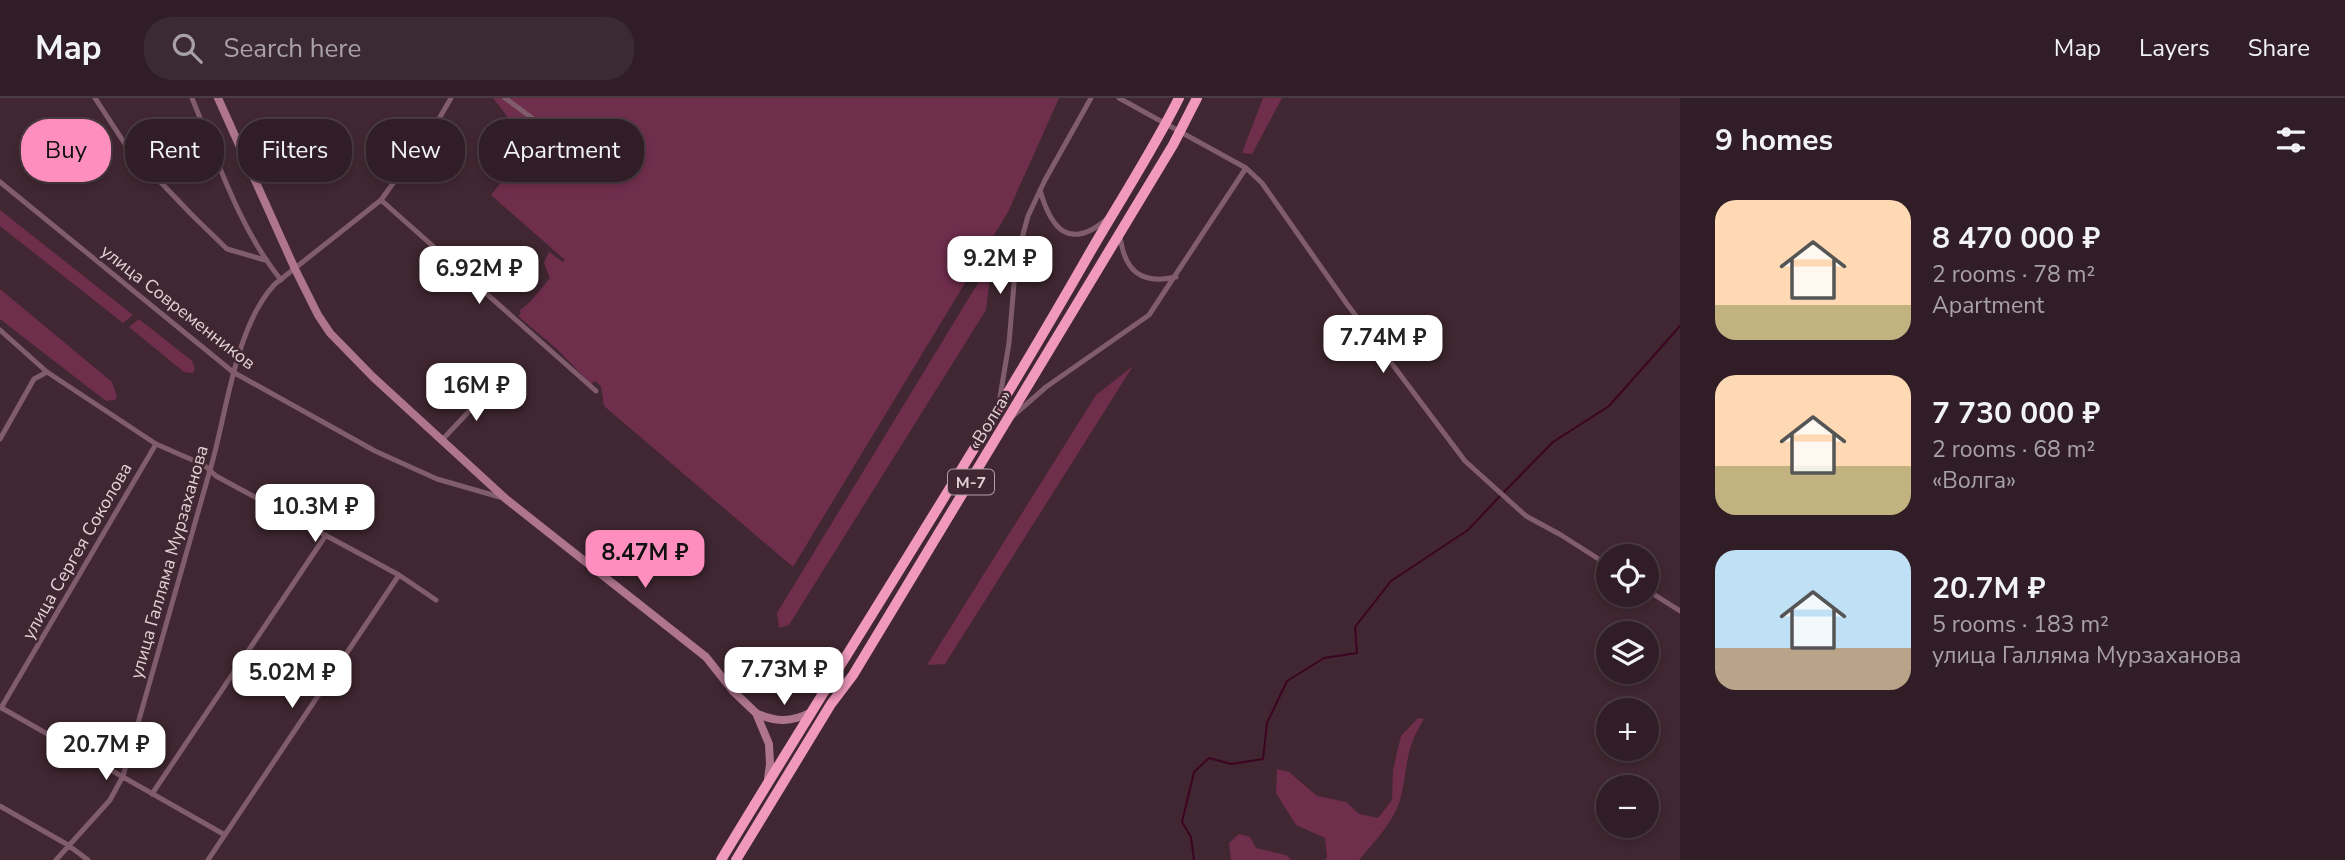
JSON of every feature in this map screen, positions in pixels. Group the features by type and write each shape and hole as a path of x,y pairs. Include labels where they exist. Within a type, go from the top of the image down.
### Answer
{"highway":[{"name":"«Волга»","path":"721,860 997,413 1179,98"},
{"name":"«Волга»","path":"736,860 831,704 853,675 1008,420 1173,145 1197,98"}],"street":[{"path":"95,98 127,147 227,249 265,260"},
{"path":"192,98 235,200 265,260 281,280"},
{"path":"218,98 296,269 318,315 330,333 373,377 506,499 706,657 733,691 756,713 771,720 783,721 812,712"},
{"name":"улица Галляма Мурзаханова","path":"56,860 110,800 123,776 210,470 233,372 263,298 281,280 381,200 436,124 451,98"},
{"path":"505,98 533,119"},
{"path":"997,413 1009,343 1016,260 1028,216 1091,98"},
{"path":"1119,98 1246,167 1262,183 1347,304 1465,461 1526,516 1596,557"},
{"path":"1008,420 1046,387 1149,315 1246,167"},
{"name":"улица Современников","path":"0,182 233,372 375,451 437,479 506,499"},
{"path":"1040,190 1046,212 1055,225 1066,233 1083,234 1093,230 1112,215"},
{"path":"381,200 596,391"},
{"path":"1120,234 1125,259 1131,269 1158,281 1176,276"},
{"path":"0,330 47,372 156,444 204,465 216,476 399,575 436,600"},
{"path":"0,439 34,379 47,372"},
{"path":"442,440 491,388"},
{"name":"улица Сергея Соколова","path":"1,707 156,444"},
{"path":"152,794 326,534"},
{"path":"208,860 399,575"},
{"path":"1659,598 1680,611"},
{"path":"1,707 225,835"},
{"path":"756,713 769,744 771,764 768,782"},
{"path":"0,806 68,845 88,860"}],"shaded area":[{"path":"493,98 1059,98 1008,212 793,567 604,406 601,386 595,381 591,384 557,349 518,316 521,313 519,311 550,278 544,263 549,252 563,262 565,260 491,195 501,182 644,182 644,119 509,119"},
{"path":"1263,98 1282,98 1252,154 1242,153"},
{"path":"0,210 133,315 123,323 0,226"},
{"path":"992,260 986,310 789,625 779,628 777,613"},
{"path":"0,289 112,382 117,396 115,400 106,401 0,319"},
{"path":"139,319 192,361 195,369 193,373 184,372 129,327"},
{"path":"1133,366 945,664 927,665 1096,395"},
{"path":"1418,718 1424,719 1410,749 1401,796 1389,822 1359,860 1325,860 1325,838 1296,825 1276,793 1277,769 1289,772 1317,796 1346,802 1359,814 1378,818 1392,800 1393,770 1401,736"},
{"path":"1239,834 1250,837 1256,848 1286,855 1292,860 1231,860 1229,843"}],"waterway":[{"path":"1504,492 1553,442 1609,406 1680,326"},
{"path":"1194,860 1191,837 1182,822 1194,772 1209,758 1231,764 1263,759 1267,723 1287,681 1324,658 1357,653 1355,627 1391,581 1468,530 1500,496"}]}
